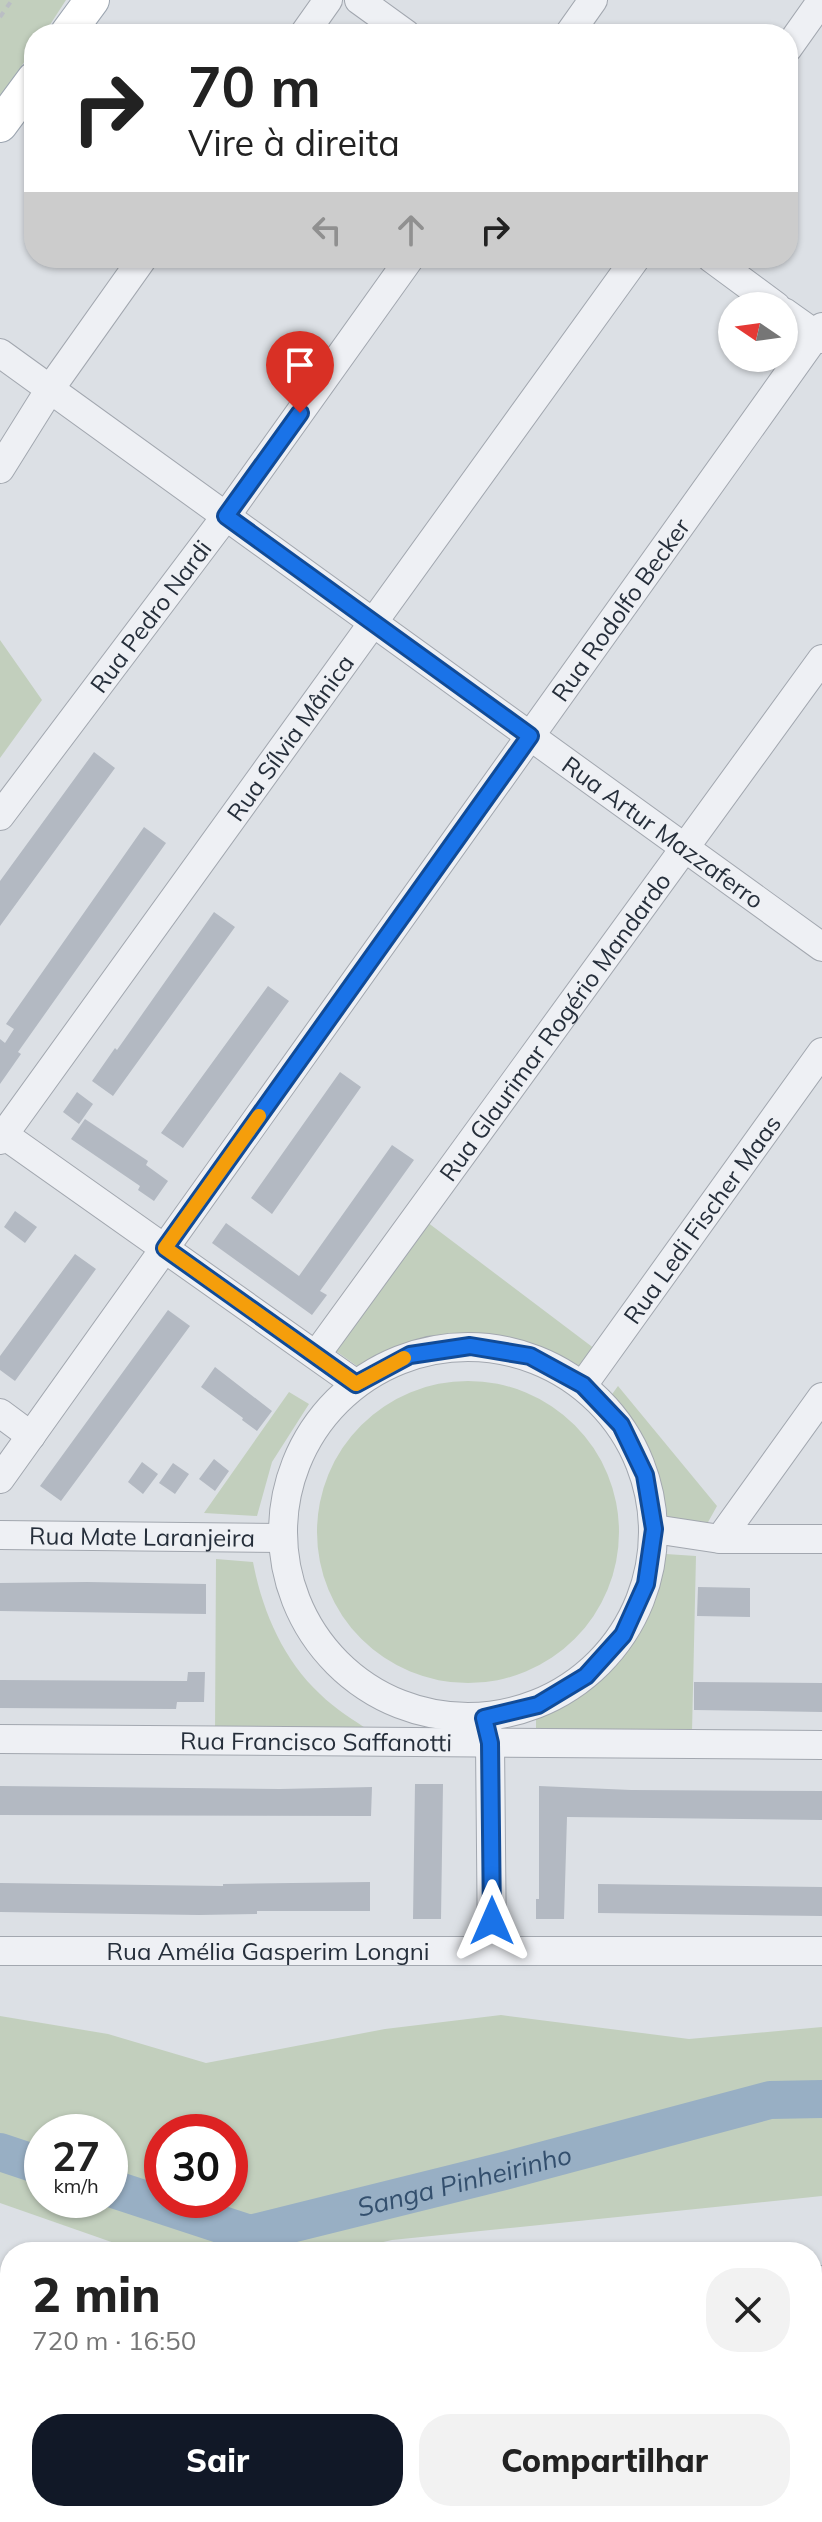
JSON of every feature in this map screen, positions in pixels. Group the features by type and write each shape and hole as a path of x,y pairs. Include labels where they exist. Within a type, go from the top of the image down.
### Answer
{"main road":[{"path":"74,24 92,0"},
{"path":"0,125 24,93"}],"street":[{"path":"311,24 328,0"},
{"path":"359,0 392,24"},
{"path":"576,24 593,0"},
{"path":"798,34 822,0"},
{"path":"0,469 50,389 136,268"},
{"name":"Rua Pedro Nardi","path":"0,816 226,516 403,268"},
{"name":"Rua Sílvia Mânica","path":"1,1135 629,268"},
{"path":"725,268 757,292"},
{"path":"798,321 820,334"},
{"name":"Rua Rodolfo Becker","path":"0,1479 820,334"},
{"name":"Rua Artur Mazzaferro","path":"0,353 822,947"},
{"name":"Rua Glaurimar Rogério Mandardo","path":"316,1355 822,659"},
{"name":"Rua Ledi Fischer Maas","path":"583,1385 822,1052"},
{"path":"1,1135 356,1384"},
{"path":"470,1346 530,1356 583,1385 621,1425 645,1475 654,1529 646,1584 623,1635 586,1676 538,1705 487,1730 400,1705 362,1685 330,1656 305,1621 290,1580 283,1538 291,1480 316,1426 356,1384 410,1355 470,1346"},
{"path":"720,1539 822,1397"},
{"path":"0,1413 31,1436"},
{"path":"654,1529 720,1539 822,1539"},
{"name":"Rua Mate Laranjeira","path":"0,1535 283,1538"},
{"path":"487,1730 492,1951"},
{"name":"Rua Francisco Saffanotti","path":"0,1739 487,1730 822,1745"},
{"name":"Rua Amélia Gasperim Longni","path":"0,1951 822,1951"}],"path":[{"path":"0,17 12,0"}],"green space":[{"path":"0,0 66,0 50,24 24,24 24,62 0,97"},
{"path":"0,640 42,700 0,758"},
{"path":"427,1222 595,1349 580,1366 523,1342 468,1334 414,1342 357,1366 336,1351"},
{"path":"468,1381 497,1384 526,1393 552,1406 575,1425 594,1448 607,1474 616,1503 619,1532 616,1561 607,1590 594,1616 575,1639 552,1658 526,1671 497,1680 468,1683 439,1680 410,1671 384,1658 361,1639 342,1616 329,1590 320,1561 317,1532 320,1503 329,1474 342,1448 361,1425 384,1406 410,1393 439,1384"},
{"path":"618,1386 717,1506 707,1524 667,1521 660,1479 627,1415 610,1397"},
{"path":"289,1392 309,1404 272,1462 257,1516 204,1513"},
{"path":"666,1554 696,1556 692,1732 536,1729 536,1719 589,1689 621,1656 649,1608"},
{"path":"216,1559 253,1562 268,1616 295,1666 326,1699 371,1732 215,1732"},
{"path":"501,2015 689,2039 822,2027 822,2196 383,2242 111,2242 43,2218 128,2218 128,2114 24,2114 24,2211 0,2203 0,2016 108,2034 206,2063 385,2029"}],"building":[{"path":"94,752 115,768 0,926 0,881"},
{"path":"144,827 166,843 18,1052 21,1054 0,1084 0,1039 5,1043 14,1029 6,1024"},
{"path":"214,912 235,927 113,1096 92,1081"},
{"path":"268,986 289,1001 183,1148 161,1133"},
{"path":"340,1072 361,1087 272,1214 251,1198"},
{"path":"77,1092 93,1104 79,1124 63,1112"},
{"path":"85,1119 148,1161 146,1165 168,1181 154,1201 138,1190 140,1186 71,1139"},
{"path":"392,1145 414,1160 320,1291 327,1295 312,1315 212,1243 226,1223 299,1276"},
{"path":"15,1211 37,1227 25,1243 4,1227"},
{"path":"75,1254 96,1269 15,1381 0,1370 0,1356"},
{"path":"168,1310 190,1326 61,1501 40,1486"},
{"path":"215,1367 272,1411 257,1431 201,1387"},
{"path":"214,1459 229,1471 215,1491 199,1479"},
{"path":"142,1462 158,1474 143,1494 128,1482"},
{"path":"173,1463 189,1474 175,1494 159,1483"},
{"path":"0,1583 206,1584 206,1614 0,1611"},
{"path":"698,1587 750,1588 750,1617 697,1616"},
{"path":"188,1672 205,1672 204,1702 177,1702 176,1709 0,1708 0,1680 187,1681"},
{"path":"694,1682 822,1683 822,1712 694,1710"},
{"path":"415,1784 443,1784 441,1919 413,1919"},
{"path":"0,1786 372,1787 371,1816 0,1815"},
{"path":"539,1786 822,1791 822,1820 567,1817 564,1919 536,1919 536,1899 539,1899"},
{"path":"370,1882 370,1911 257,1911 257,1914 199,1915 0,1912 0,1883 223,1886"},
{"path":"598,1884 822,1887 822,1916 598,1913"}],"waterway":[{"name":"Sanga Pinheirinho","path":"128,2194 250,2234 770,2100 822,2099"},
{"name":"Sanga Pinheirinho","path":"0,2152 24,2160"}],"slow traffic":[{"path":"259,1116 165,1248 356,1384 404,1358"}],"route":[{"path":"300,413 226,516 530,736 165,1248 356,1384 410,1355 470,1346 530,1356 583,1385 621,1425 645,1475 654,1529 646,1584 623,1635 586,1676 538,1705 484,1718 490,1743 492,1921"}]}
